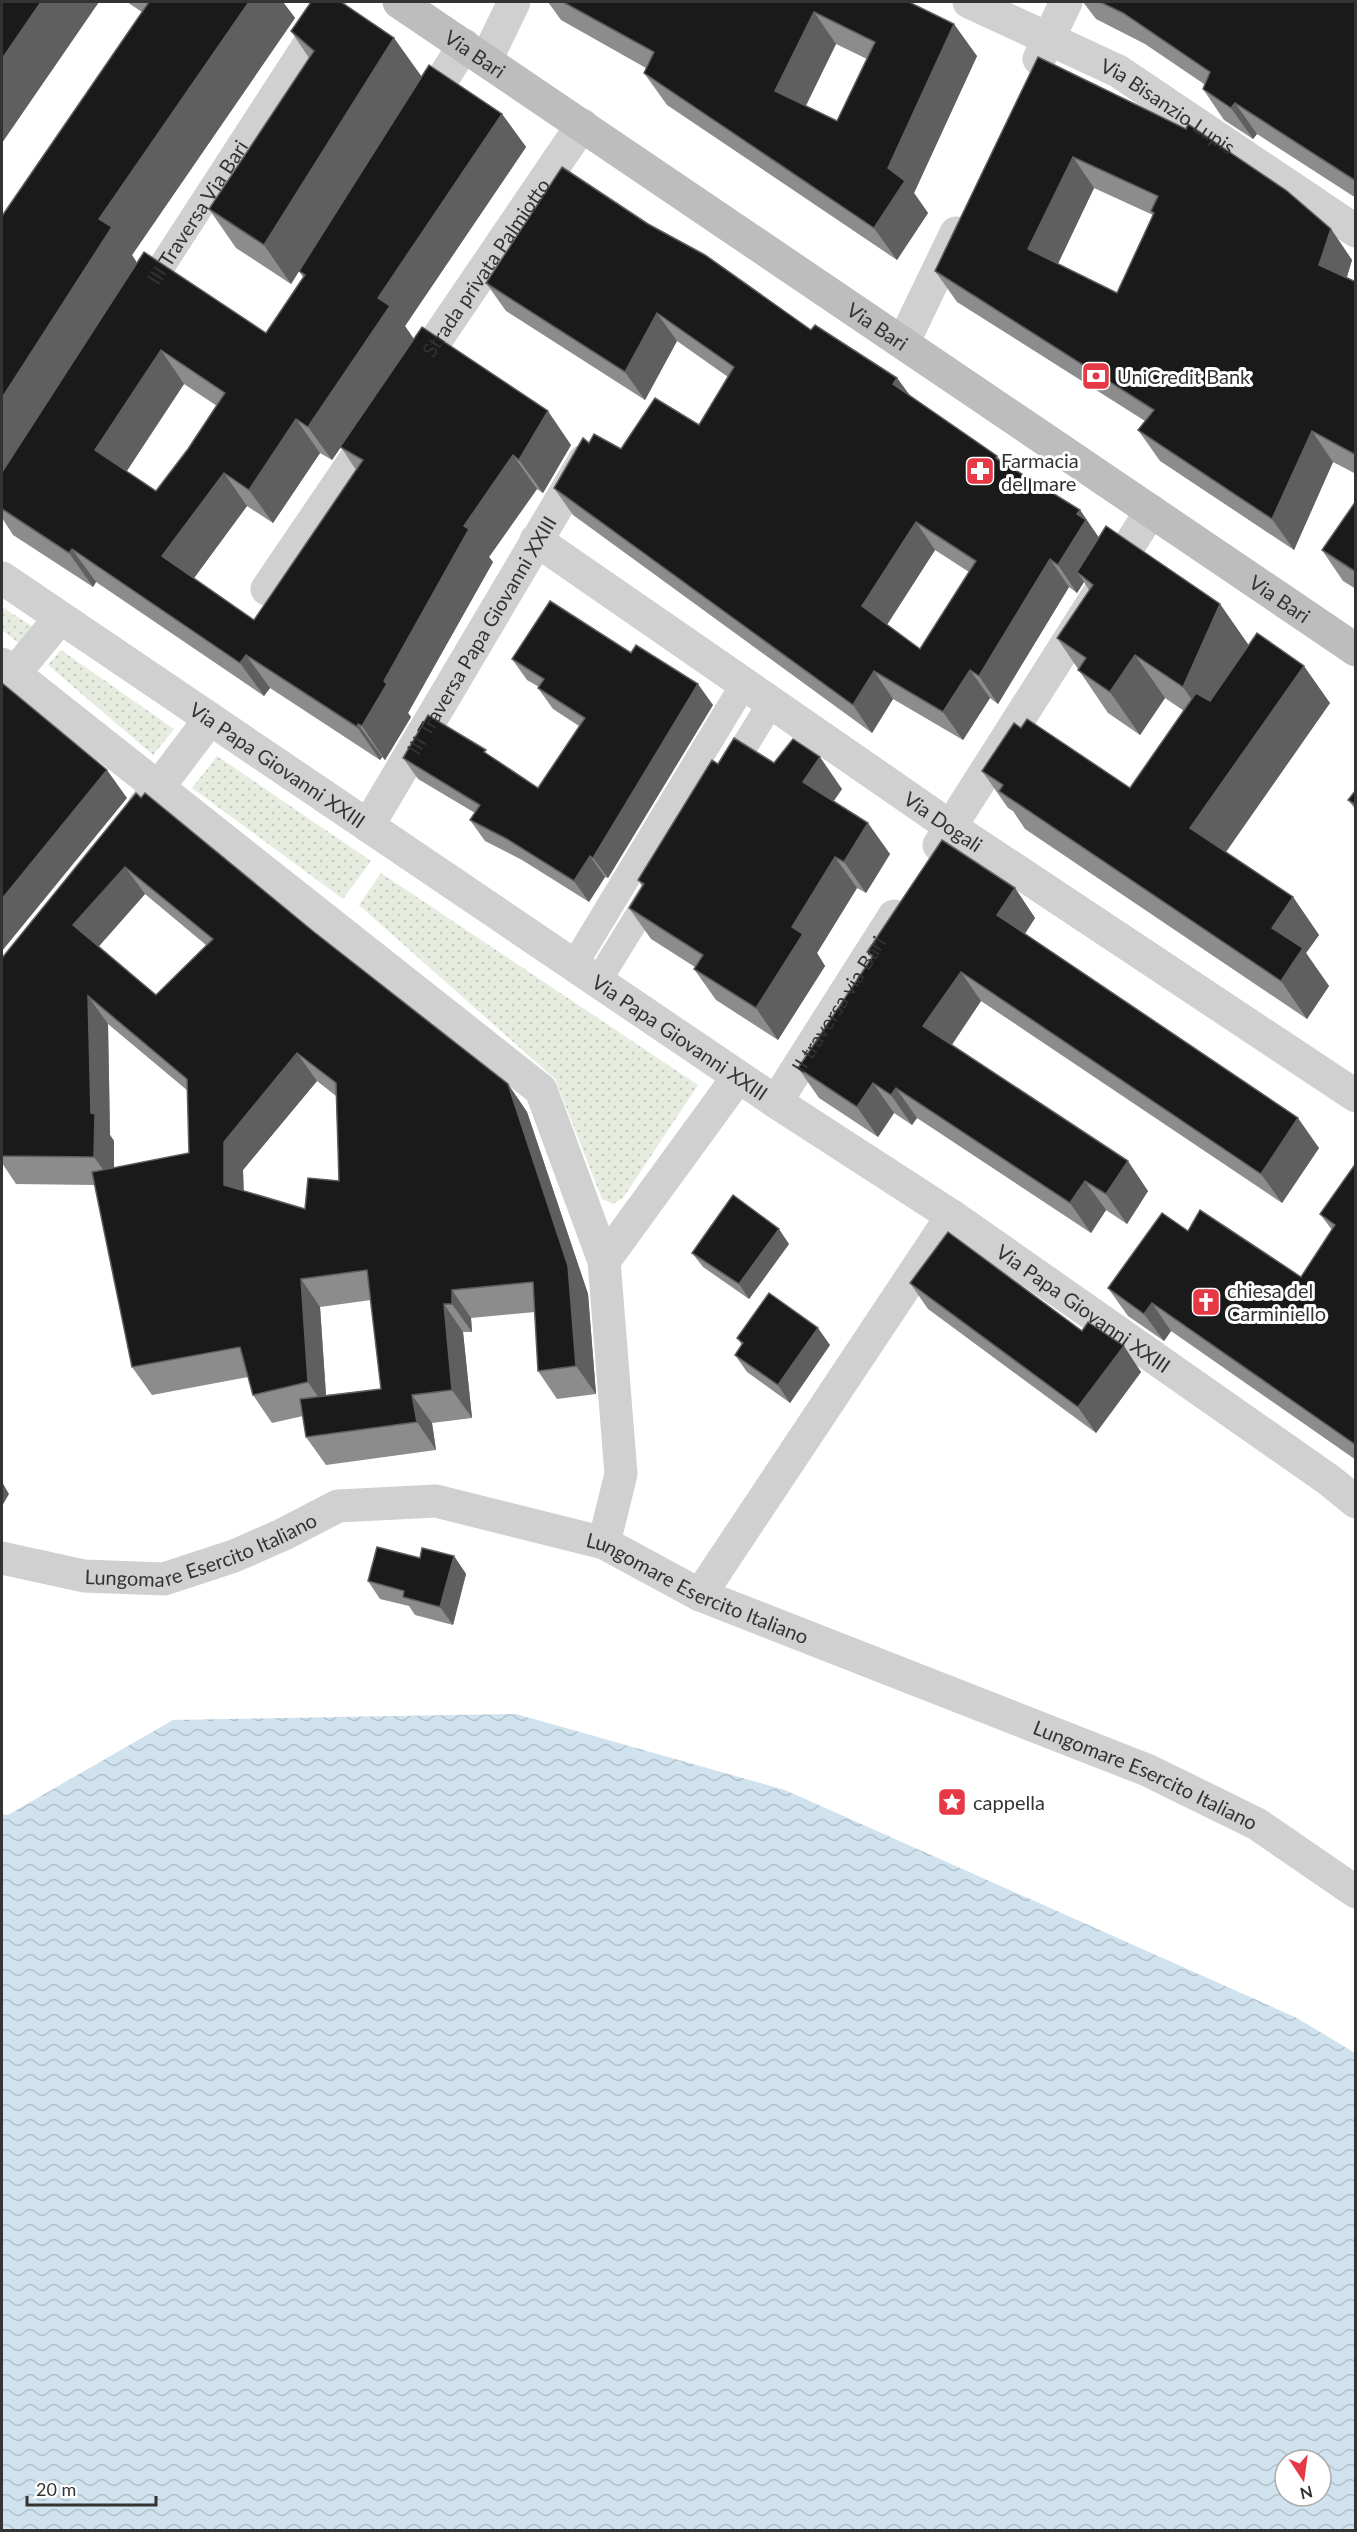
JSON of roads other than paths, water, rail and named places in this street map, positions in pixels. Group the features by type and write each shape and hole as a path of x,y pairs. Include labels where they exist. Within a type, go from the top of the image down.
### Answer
{"main road":[{"name":"Via Bari","path":"399,2 1356,650"}],"street":[{"name":"III Traversa Via Bari","path":"132,312 333,2"},
{"path":"407,136 514,2"},
{"name":"Via Bisanzio Lupis","path":"969,2 1118,70 1356,231"},
{"path":"1029,81 1066,2"},
{"name":"Strada privata Palmiotto","path":"267,589 582,125"},
{"path":"903,343 968,207"},
{"name":"III Traversa Papa Giovanni XXIII","path":"368,826 593,445"},
{"path":"926,866 1151,511"},
{"name":"Via Dogali","path":"536,540 951,826 1356,1096"},
{"name":"Via Papa Giovanni XXIII","path":"2,578 738,1077 952,1216 1329,1480 1356,1502"},
{"path":"60,618 8,669 542,1090 604,1261 621,1474 604,1543"},
{"path":"586,973 744,684"},
{"path":"715,792 771,703"},
{"path":"128,826 210,719"},
{"path":"586,973 672,862"},
{"name":"II traversa via Bari","path":"776,1102 907,896"},
{"path":"604,1261 738,1077"},
{"path":"700,1595 952,1216"},
{"name":"Lungomare Esercito Italiano","path":"2,1557 84,1576 164,1579 234,1556 282,1535 338,1506 436,1501 604,1543 700,1595 1148,1770 1257,1824 1356,1892"}],"water":[{"path":"516,1714 785,1790 1297,2018 1355,2053 1355,2530 2,2530 2,1814 8,1815 173,1720"}],"place":[{"name":"UniCredit Bank","path":"1096,376"},
{"name":"Farmacia del mare","path":"980,471"},
{"name":"chiesa del Carminiello","path":"1206,1302"},
{"name":"cappella","path":"952,1802"}]}
